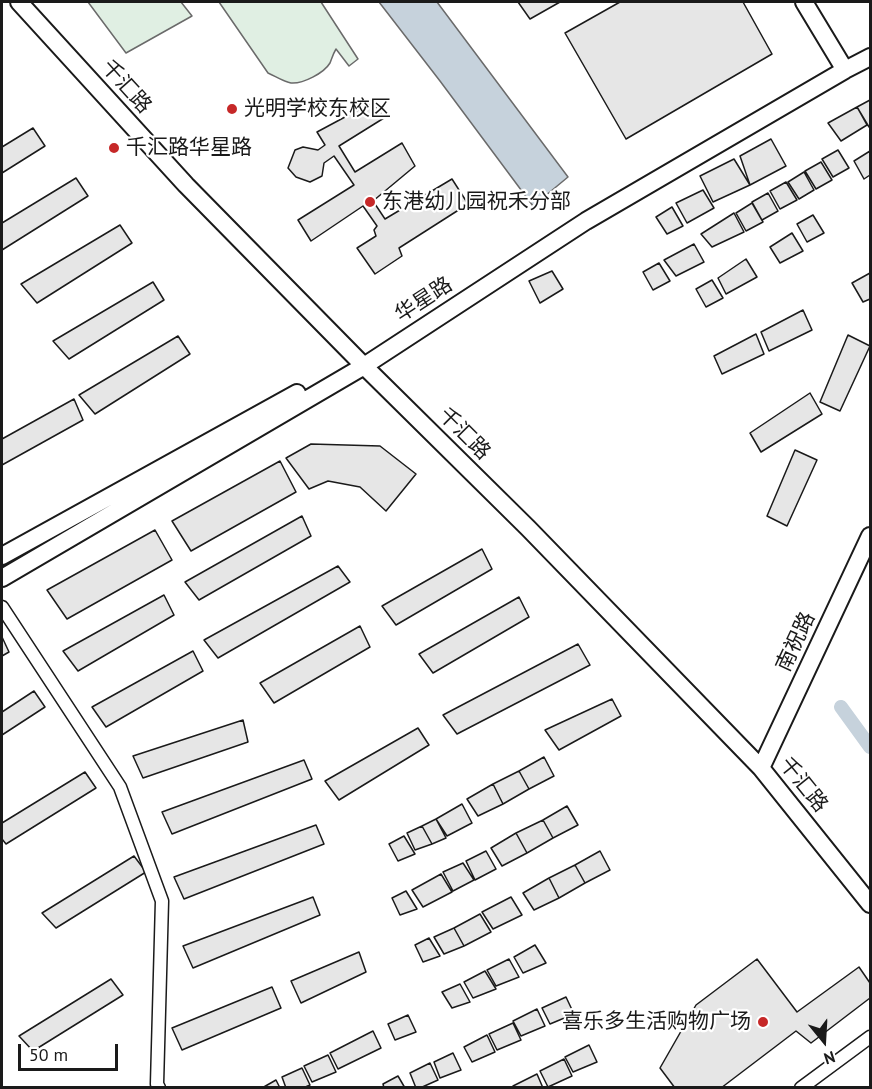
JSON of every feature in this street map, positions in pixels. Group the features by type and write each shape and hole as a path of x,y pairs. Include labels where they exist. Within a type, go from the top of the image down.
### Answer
{"street":[{"name":"千汇路","path":"19,2 186,185 528,528 762,768 870,904"},
{"path":"804,2 845,70"},
{"name":"华星路","path":"2,578 364,366 586,221 870,57"},
{"path":"2,556 320,379 364,366"},
{"name":"南祝路","path":"762,768 870,536"},
{"path":"2,607 120,787 162,901 157,1084 159,1088"},
{"path":"801,1088 870,1037"}],"green space":[{"path":"88,2 181,2 192,16 126,53"},
{"path":"219,2 321,2 358,59 349,66 336,49 330,63 318,74 301,82 285,81 268,73"}],"shaded area":[{"path":"379,2 437,2 568,177 533,206"}],"building":[{"path":"518,2 560,2 530,19"},
{"path":"620,2 743,2 772,54 626,139 565,33"},
{"path":"870,100 870,126 869,127 857,107"},
{"path":"373,102 384,118 339,146 355,172 402,143 415,166 373,201 385,219 452,179 468,204 399,248 402,256 375,274 357,248 376,236 374,230 377,226 363,206 311,241 298,220 354,185 334,156 324,163 322,176 310,182 296,177 288,168 295,150 303,147 318,150 325,145 317,132"},
{"path":"857,107 867,125 841,141 828,123"},
{"path":"33,128 45,146 2,173 2,147"},
{"path":"771,139 786,166 750,185 740,156"},
{"path":"838,150 849,168 833,177 822,159"},
{"path":"870,151 870,175 864,179 854,161"},
{"path":"734,159 750,185 713,202 700,176"},
{"path":"821,162 832,180 816,189 805,171"},
{"path":"804,172 814,190 799,199 788,182"},
{"path":"76,178 88,196 2,250 2,223"},
{"path":"786,182 797,200 780,209 770,191"},
{"path":"703,190 714,208 687,223 676,203"},
{"path":"768,193 778,211 762,220 752,202"},
{"path":"752,203 763,222 746,231 736,213"},
{"path":"672,207 683,226 667,234 656,217"},
{"path":"734,213 744,232 712,247 701,234"},
{"path":"813,215 824,233 807,242 797,224"},
{"path":"120,225 132,243 37,303 21,284"},
{"path":"792,233 803,251 780,263 770,247"},
{"path":"694,244 704,262 676,276 664,260"},
{"path":"746,259 757,277 726,294 718,278"},
{"path":"659,263 670,281 653,290 643,272"},
{"path":"552,271 563,289 540,303 529,281"},
{"path":"870,273 870,299 863,302 852,283"},
{"path":"712,280 723,298 706,307 696,289"},
{"path":"153,282 164,300 69,359 53,341"},
{"path":"803,310 812,330 769,351 761,332"},
{"path":"756,334 764,354 722,374 714,356"},
{"path":"848,335 870,346 840,411 820,402"},
{"path":"178,336 190,354 95,414 79,395"},
{"path":"810,393 822,414 761,452 750,433"},
{"path":"74,399 83,420 2,465 2,439"},
{"path":"311,444 380,446 416,474 386,511 360,487 328,481 309,489 286,458"},
{"path":"795,450 817,460 787,526 767,516"},
{"path":"280,461 296,492 191,551 172,521"},
{"path":"302,516 311,536 199,600 185,582"},
{"path":"155,530 172,560 67,619 47,590"},
{"path":"482,549 492,569 396,625 382,606"},
{"path":"338,566 350,582 218,658 204,640"},
{"path":"164,595 174,615 78,671 63,651"},
{"path":"519,597 529,617 433,673 419,654"},
{"path":"360,626 370,647 274,703 260,683"},
{"path":"2,637 9,652 2,656"},
{"path":"578,644 590,665 457,734 443,715"},
{"path":"193,651 203,671 106,727 92,707"},
{"path":"34,691 45,707 2,735 2,712"},
{"path":"612,699 621,716 559,750 545,730"},
{"path":"243,720 248,742 143,778 133,756"},
{"path":"418,728 429,745 339,800 325,781"},
{"path":"544,757 554,776 529,789 519,771"},
{"path":"304,760 312,779 172,834 162,812"},
{"path":"519,771 529,789 503,804 493,784"},
{"path":"85,772 96,788 6,844 2,839 2,823"},
{"path":"493,784 503,804 478,816 467,799"},
{"path":"462,804 472,823 447,836 436,819"},
{"path":"567,806 578,825 553,838 543,820"},
{"path":"436,819 446,838 432,844 422,826"},
{"path":"543,820 553,838 527,853 516,833"},
{"path":"316,825 324,844 184,899 174,877"},
{"path":"422,826 432,844 415,850 407,833"},
{"path":"516,833 527,853 502,866 491,848"},
{"path":"404,836 415,854 398,861 389,844"},
{"path":"486,851 496,869 475,880 466,861"},
{"path":"600,851 610,870 585,883 575,865"},
{"path":"134,856 146,872 56,928 42,913"},
{"path":"463,863 474,880 453,891 443,872"},
{"path":"575,865 585,883 559,898 549,878"},
{"path":"441,874 452,892 423,907 412,890"},
{"path":"549,878 559,898 534,910 523,893"},
{"path":"406,891 417,909 400,915 392,898"},
{"path":"313,897 320,915 193,968 183,946"},
{"path":"511,897 522,915 493,929 482,912"},
{"path":"480,914 491,932 464,946 454,928"},
{"path":"454,928 464,946 444,954 434,937"},
{"path":"429,938 440,956 423,962 415,945"},
{"path":"535,945 546,963 523,973 514,957"},
{"path":"359,952 366,972 301,1003 291,981"},
{"path":"509,959 519,977 496,986 487,970"},
{"name":"喜乐多生活购物广场","path":"757,959 797,1012 859,967 870,983 870,998 811,1043 796,1031 721,1088 675,1088 660,1068 696,1005"},
{"path":"485,971 496,989 473,998 464,982"},
{"path":"111,979 123,995 33,1051 19,1036"},
{"path":"460,984 470,1002 452,1008 442,992"},
{"path":"272,987 281,1008 182,1050 172,1028"},
{"path":"566,997 574,1014 550,1024 542,1008"},
{"path":"537,1009 545,1026 521,1036 513,1021"},
{"path":"408,1015 416,1032 395,1040 388,1024"},
{"path":"513,1023 521,1040 497,1050 489,1034"},
{"path":"373,1031 381,1048 338,1069 330,1053"},
{"path":"487,1035 495,1052 472,1062 464,1047"},
{"path":"589,1045 597,1062 573,1072 565,1057"},
{"path":"453,1053 461,1070 440,1078 434,1062"},
{"path":"328,1055 336,1072 312,1082 304,1066"},
{"path":"564,1059 572,1076 548,1087 540,1071"},
{"path":"430,1063 438,1080 416,1088 410,1073"},
{"path":"302,1068 310,1085 303,1088 286,1088 282,1077"},
{"path":"537,1074 543,1088 514,1088 513,1086"},
{"path":"398,1076 405,1088 384,1088 383,1084"},
{"path":"276,1080 280,1088 262,1088"}],"waterway":[{"path":"841,707 870,747"}],"place":[{"name":"光明学校东校区","path":"232,109"},
{"name":"千汇路华星路","path":"114,148"},
{"name":"东港幼儿园祝禾分部","path":"370,202"},
{"name":"喜乐多生活购物广场","path":"763,1022"}]}
